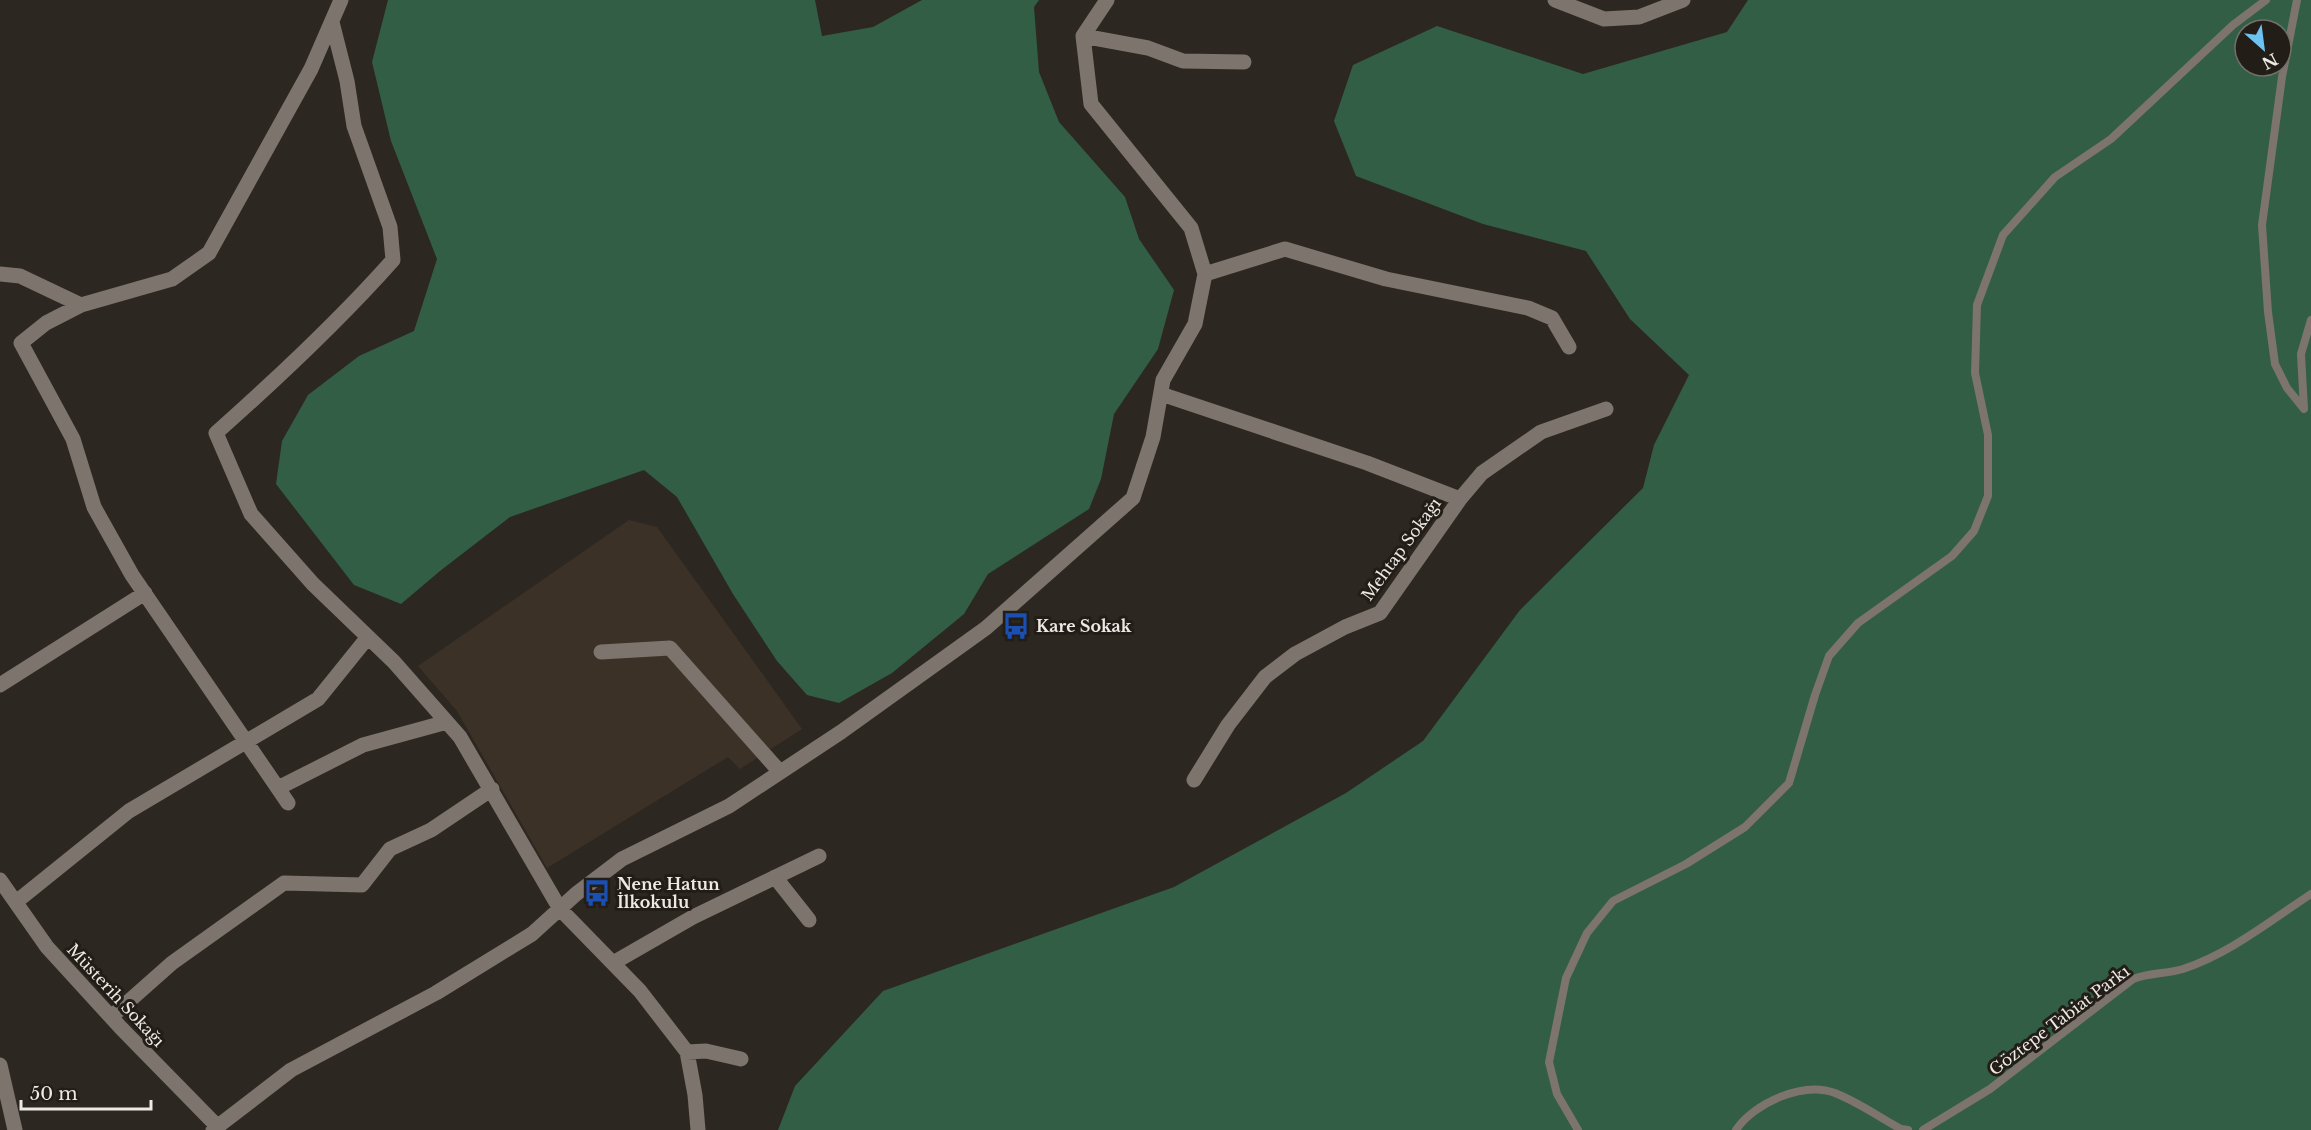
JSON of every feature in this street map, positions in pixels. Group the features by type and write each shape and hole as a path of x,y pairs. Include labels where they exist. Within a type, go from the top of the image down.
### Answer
{"street":[{"path":"288,803 145,593 94,507 73,439 21,343 46,323 81,304 172,279 209,253 310,69 341,0"},
{"path":"215,1128 291,1070 436,993 532,934 622,859 729,806 841,732 986,628 1133,498 1153,437 1163,380 1195,324 1205,274 1191,228 1091,104 1083,36 1107,0"},
{"path":"1555,0 1604,19 1639,17 1683,0"},
{"path":"332,22 347,81 354,126 390,227 393,260 358,299 268,387 216,433 251,514 313,584 394,662 460,737 560,909 640,991 687,1052 695,1095 698,1130"},
{"path":"1083,36 1148,48 1183,61 1244,62"},
{"path":"1205,274 1285,249 1386,279 1528,308 1552,318 1569,347"},
{"path":"0,274 20,276 81,304"},
{"path":"1161,394 1366,463 1460,498"},
{"name":"Mehtap Sokağı","path":"1194,780 1228,725 1265,677 1295,654 1345,627 1380,613 1460,498 1482,473 1540,432 1606,409"},
{"path":"0,685 145,593"},
{"path":"16,902 129,812 318,699 368,637"},
{"path":"602,652 670,648 780,772"},
{"path":"278,788 363,745 447,722"},
{"path":"111,1017 172,963 284,883 363,885 390,849 431,830 492,789"},
{"path":"613,963 693,917 819,856"},
{"path":"775,878 809,920"},
{"name":"Müsterih Sokağı","path":"0,880 47,947 215,1128"},
{"path":"687,1052 706,1051 741,1059"},
{"path":"0,1065 15,1130"}],"lane":[{"path":"1578,1130 1557,1094 1549,1062 1566,978 1587,933 1613,901 1686,864 1746,827 1789,783 1829,656 1858,623 1952,556 1974,531 1988,496 1988,435 1975,373 1977,305 2003,236 2055,177 2111,139 2233,25 2266,0"},
{"path":"2297,0 2282,77 2262,225 2268,312 2275,364 2287,388 2304,409 2301,354 2311,320"},
{"name":"Göztepe Tabiat Parkı","path":"1923,1130 1990,1089 2133,979 2148,973 2181,970 2228,949 2311,894"},
{"path":"1736,1130 1743,1119 1766,1104 1784,1095 1809,1090 1833,1092 1901,1129 1908,1130"}],"shaded area":[{"path":"629,520 657,527 802,729 740,769 728,757 547,868 457,711 418,666"}],"green space":[{"path":"388,0 815,0 822,36 873,27 922,0 1039,0 1034,7 1039,72 1059,122 1125,197 1139,239 1174,290 1158,349 1114,414 1101,479 1089,509 988,574 964,614 892,673 839,703 807,695 777,661 733,594 677,497 644,470 510,517 401,604 354,585 276,484 282,441 308,395 359,356 414,331 437,259 391,141 372,62"},
{"path":"1748,0 2311,0 2311,1130 778,1130 795,1086 883,991 1174,887 1346,793 1423,741 1520,610 1643,488 1654,445 1689,375 1630,319 1586,251 1483,224 1356,176 1334,121 1353,65 1437,26 1583,74 1727,32"}],"place":[{"name":"Kare Sokak","path":"1016,626"},
{"name":"Nene Hatun İlkokulu","path":"597,893"}]}
